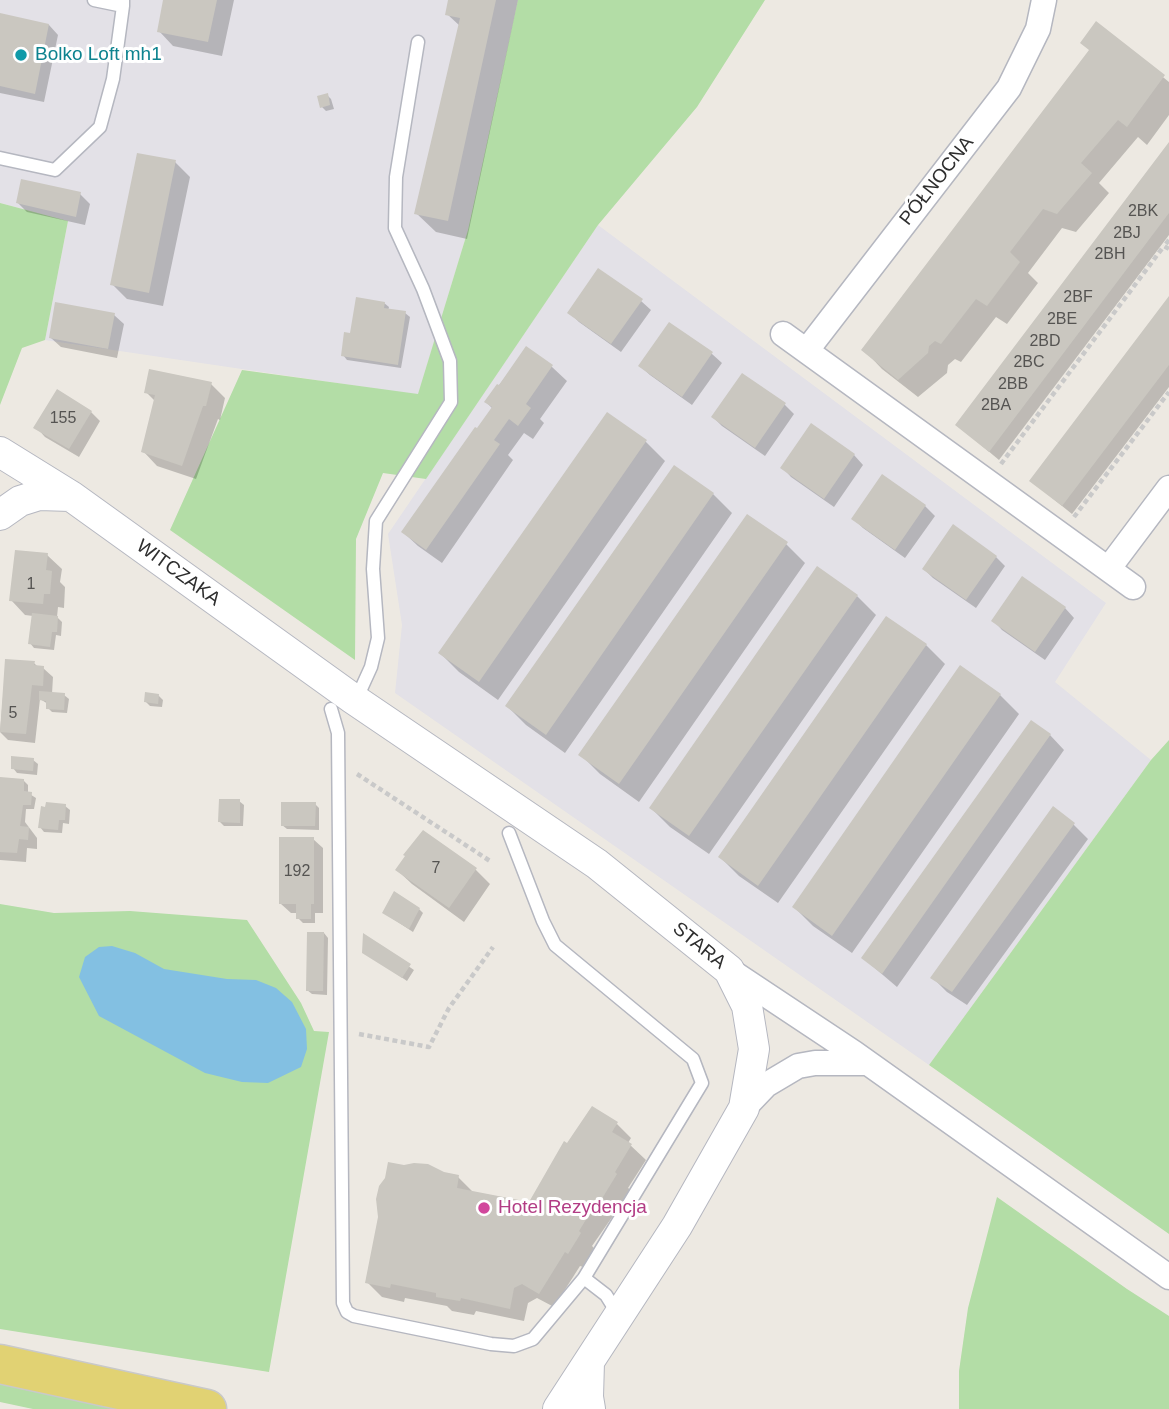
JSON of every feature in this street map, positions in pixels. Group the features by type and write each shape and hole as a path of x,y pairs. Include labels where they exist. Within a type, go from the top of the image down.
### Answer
{"main road":[{"path":"0,1364 207,1409"}],"street":[{"name":"PÓŁNOCNA","path":"807,350 1009,88 1038,29 1044,0"},
{"path":"783,334 1133,587"},
{"name":"WITCZAKA","path":"6,456 71,496 343,700"},
{"path":"1109,568 1169,488"},
{"path":"0,515 20,501 39,495 71,496"},
{"name":"STARA","path":"343,700 516,823 597,864 729,970 747,1006 754,1049 744,1108 677,1226 558,1409"},
{"path":"729,970 867,1063 1169,1277"},
{"path":"744,1108 766,1085 798,1066 815,1063 867,1063"},
{"name":"STARA","path":"590,1362 590,1409"}],"lane":[{"path":"0,158 55,170 100,127 113,79 123,3 94,0"},
{"path":"418,42 396,177 395,228 423,289 450,361 451,402 376,521 373,569 378,638 371,667 343,700 338,733 343,1303 347,1312 354,1316 491,1344 514,1346 533,1339 584,1278 702,1083 693,1059 555,946 543,921 516,823"},
{"path":"584,1278 606,1294 616,1311 614,1323"}],"path":[{"path":"988,481 1167,248 1169,240"},
{"path":"1062,534 1169,392"},
{"path":"338,762 490,861"},
{"path":"341,1031 429,1047 449,1008 493,947"}],"shaded area":[{"path":"0,0 518,0 468,230 418,395 45,340 68,221 0,203"},
{"path":"598,225 1106,603 1055,682 1151,760 929,1065 395,693 402,625 388,534"}],"green space":[{"path":"518,0 765,0 697,107 598,225 426,479 383,473 356,539 355,660 170,530 242,370 418,394 468,230"},
{"path":"0,203 68,221 45,340 22,348 0,405"},
{"path":"1169,740 1169,1234 929,1065 1151,760"},
{"path":"0,904 54,913 130,911 247,920 301,1003 314,1031 329,1032 269,1372 0,1329"},
{"path":"997,1197 1169,1316 1169,1409 959,1409 959,1371 968,1308"},
{"path":"0,1383 126,1409 33,1409 0,1402"}],"water":[{"path":"112,946 135,953 164,969 227,979 256,980 276,988 292,1002 306,1029 307,1049 301,1067 268,1083 242,1082 205,1073 99,1016 79,977 85,957 99,947"}],"building":[{"path":"163,0 217,0 208,42 157,32"},
{"path":"448,0 496,0 448,221 414,214 460,18 445,15"},
{"name":"Bolko Loft mh1","path":"0,13 49,24 35,94 0,86"},
{"path":"1096,21 1165,75 1127,127 1118,120 1081,163 1092,173 1057,214 1043,209 1010,252 1020,262 987,306 976,299 941,344 935,341 929,346 928,353 898,380 861,350 1089,50 1080,43"},
{"path":"328,93 330,105 320,108 317,96"},
{"path":"1169,142 1169,213 989,452 955,425"},
{"path":"137,153 176,160 149,293 110,285"},
{"path":"21,179 81,192 76,217 16,203"},
{"path":"598,268 643,299 611,344 567,313"},
{"path":"1169,296 1169,365 1062,506 1029,481"},
{"path":"356,297 385,302 384,308 406,311 398,365 341,356 344,332 350,333"},
{"path":"55,302 115,313 108,349 49,338"},
{"path":"669,322 713,352 682,397 638,366"},
{"path":"526,346 553,365 526,404 531,408 518,426 509,419 494,440 500,444 426,550 401,532 492,407 484,402"},
{"path":"149,369 212,382 206,406 203,406 182,466 141,452 155,395 144,393"},
{"path":"742,373 786,403 755,448 711,417"},
{"path":"57,389 92,411 69,449 33,428"},
{"path":"607,412 647,440 479,682 438,653"},
{"path":"811,423 855,454 824,499 780,468"},
{"path":"674,465 714,493 546,735 505,706"},
{"path":"882,474 926,505 895,550 851,519"},
{"path":"747,514 788,542 619,784 578,755"},
{"path":"953,524 997,556 966,600 922,569"},
{"path":"15,550 48,553 46,570 52,571 50,594 44,594 43,604 9,601"},
{"path":"817,566 858,595 689,836 649,808"},
{"path":"1022,576 1066,607 1035,652 991,621"},
{"path":"32,613 58,616 57,632 52,632 50,647 28,644"},
{"path":"886,616 927,644 758,886 718,857"},
{"path":"5,659 35,661 34,665 44,666 43,686 32,685 26,734 0,732"},
{"path":"960,665 1001,694 832,936 792,907"},
{"path":"39,691 65,693 64,710 46,709 46,701 39,700"},
{"path":"145,692 159,694 158,704 144,702"},
{"path":"1031,720 1051,734 882,974 861,958"},
{"path":"11,756 34,758 33,771 11,769"},
{"path":"0,777 24,779 24,791 32,792 31,805 23,805 20,826 29,827 28,840 19,839 17,853 0,852"},
{"path":"219,799 240,799 240,823 218,822"},
{"path":"46,802 66,804 65,820 59,820 58,830 38,828 41,806 45,807"},
{"path":"281,802 316,802 315,826 281,826"},
{"path":"1053,806 1075,823 952,992 930,978"},
{"path":"423,830 477,868 449,908 395,870"},
{"path":"279,837 314,837 314,904 311,904 311,919 296,919 296,904 279,904"},
{"path":"394,891 420,908 409,929 382,913"},
{"path":"307,932 324,932 323,991 306,991"},
{"path":"363,933 411,964 402,978 362,953"},
{"name":"Hotel Rezydencja","path":"592,1106 618,1122 612,1132 632,1144 615,1172 617,1174 598,1205 596,1203 568,1254 565,1252 539,1294 522,1284 514,1288 510,1309 461,1298 460,1301 436,1297 436,1293 391,1284 390,1288 365,1283 378,1217 376,1199 388,1162 404,1165 428,1164 444,1172 459,1175 457,1188 529,1202 564,1141 567,1143"}],"place":[{"name":"Bolko Loft mh1","path":"21,55"},
{"name":"Hotel Rezydencja","path":"484,1208"}]}
